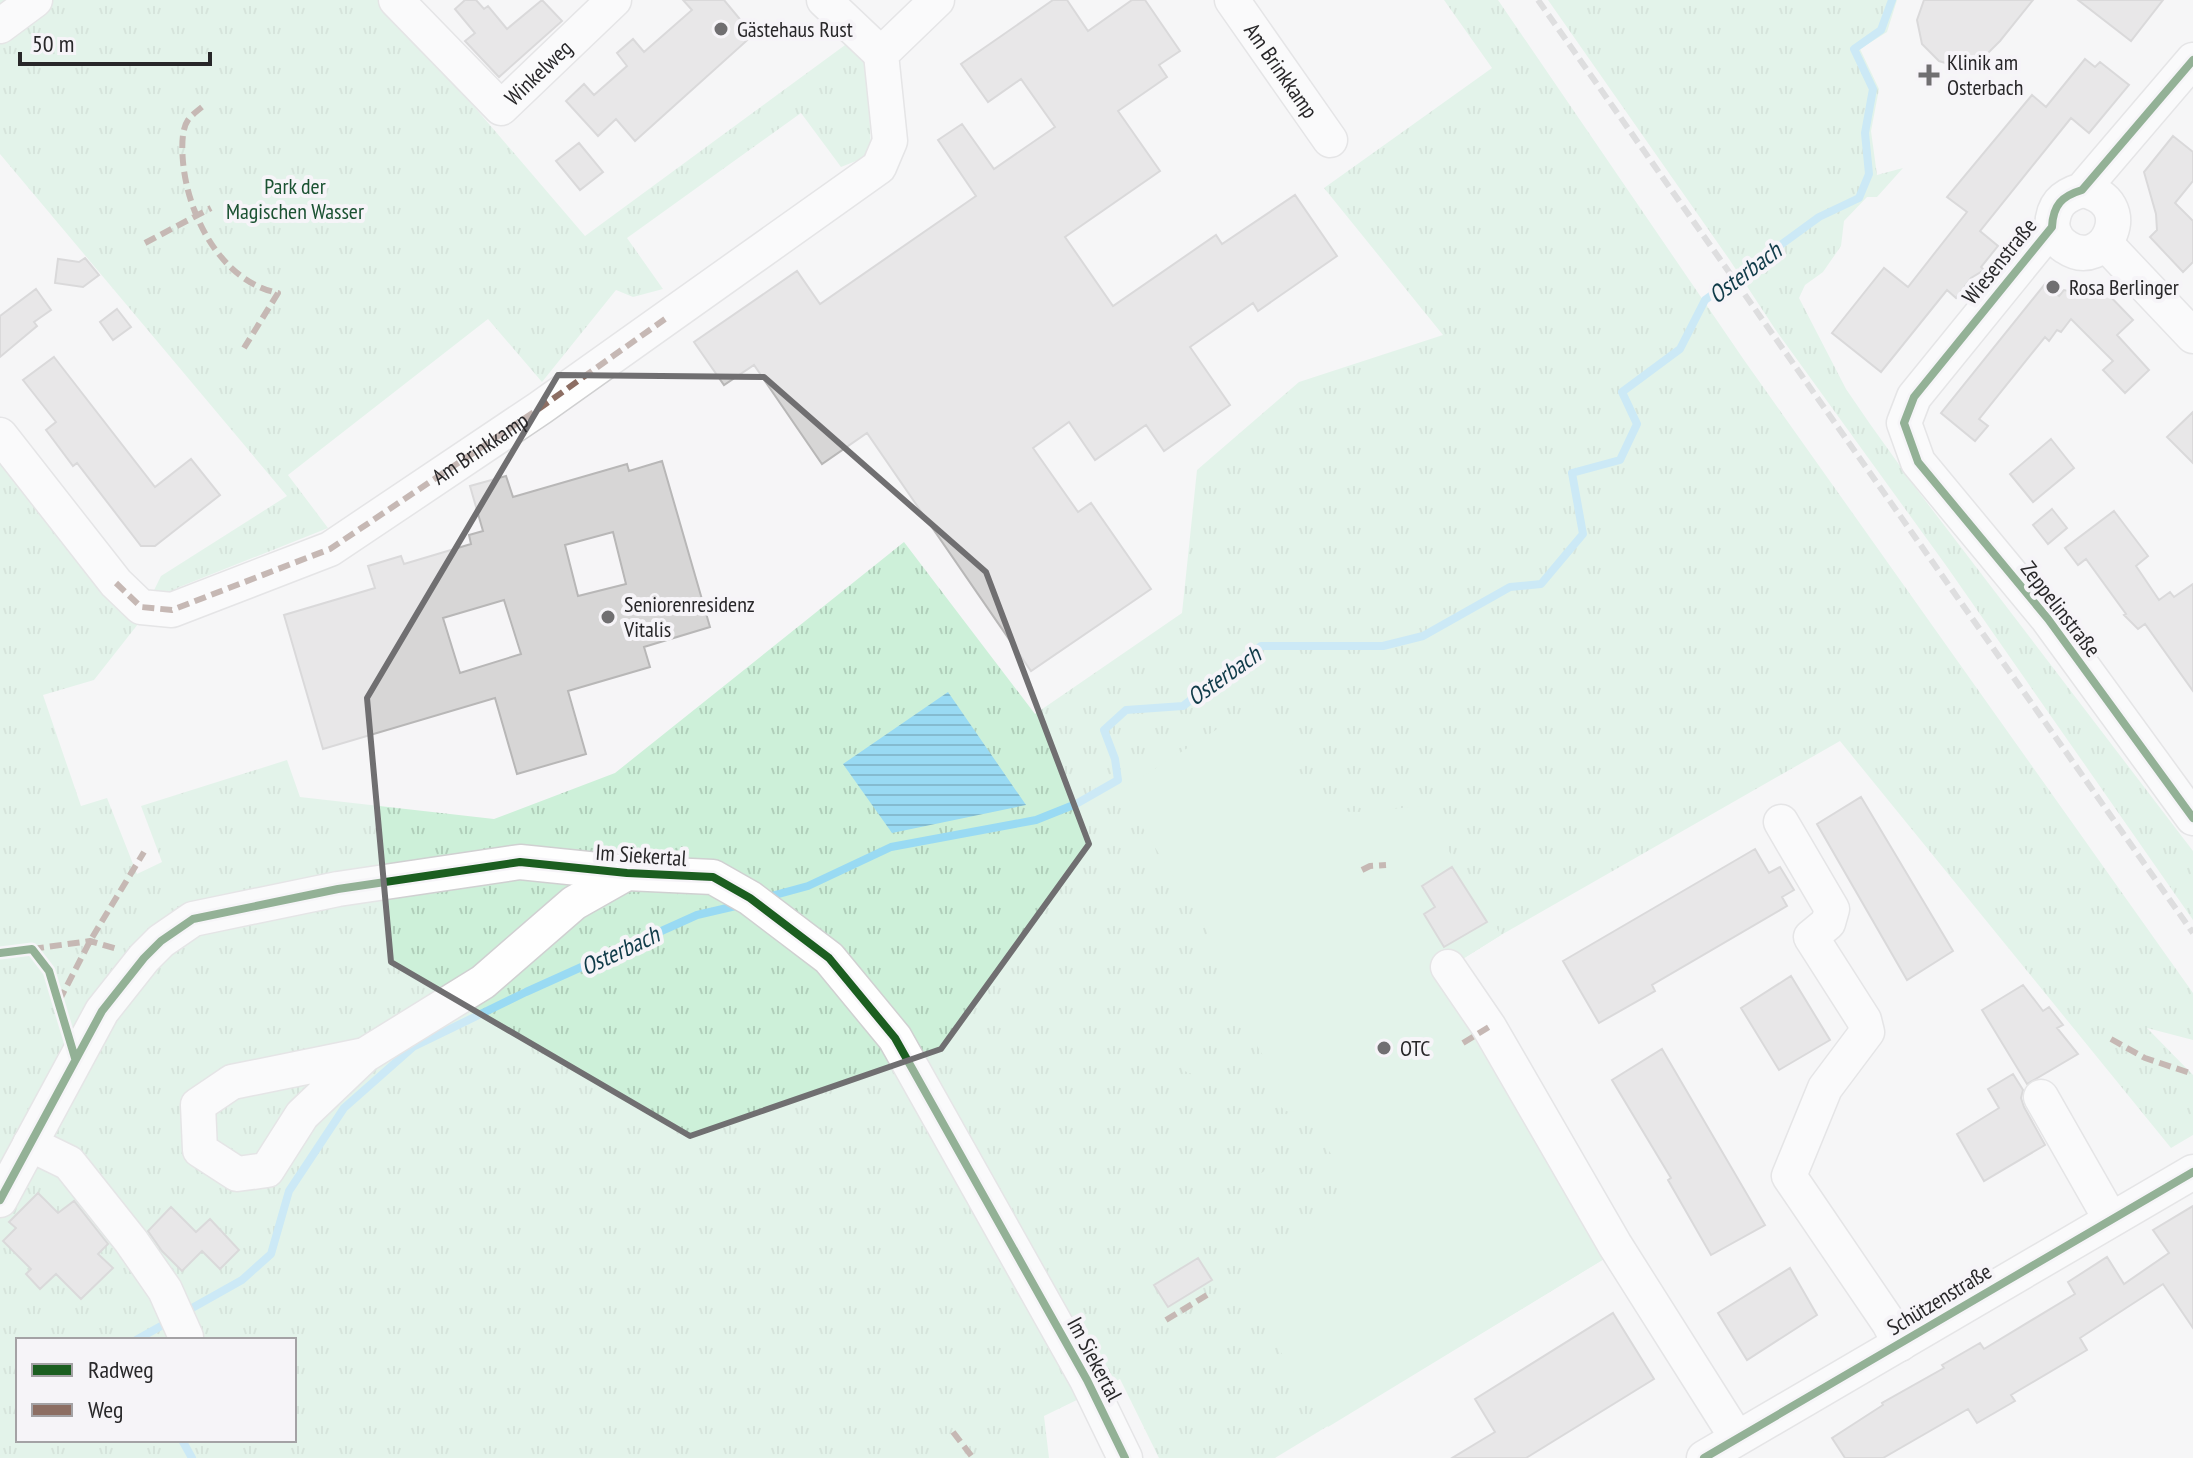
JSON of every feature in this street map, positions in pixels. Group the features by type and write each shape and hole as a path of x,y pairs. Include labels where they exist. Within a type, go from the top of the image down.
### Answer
{"street":[{"path":"0,26 35,0"},
{"name":"Winkelweg","path":"396,0 501,108 614,0"},
{"path":"824,0 881,54 937,0"},
{"name":"Am Brinkkamp","path":"1232,0 1330,140"},
{"name":"Am Brinkkamp","path":"0,435 116,583 141,607 172,610 330,549 540,408 879,167 890,141 881,54"},
{"name":"Wiesenstraße","path":"1904,423 1914,397 2052,227 2054,211 2061,200 2068,194 2082,190 2193,60"},
{"path":"2052,227 2061,244 2072,251 2094,251 2105,243 2112,233 2114,221 2111,209 2104,199 2082,190"},
{"path":"2105,243 2193,336"},
{"name":"Zeppelinstraße","path":"1904,423 1918,462 2048,619 2193,818"},
{"path":"1781,822 1832,909 1828,923 1811,937 1864,1020 1867,1032 1825,1088 1789,1176 1900,1344"},
{"name":"Im Siekertal","path":"0,1200 102,1011 144,958 161,941 193,919 338,889 520,862 627,873 713,877 750,898 829,958 895,1038 1087,1380 1125,1458"},
{"path":"365,1055 232,1082 198,1105 200,1150 237,1174 267,1170 302,1115 365,1055 483,982 574,903 627,873"},
{"path":"1448,967 1489,1027 1615,1245 1737,1438"},
{"path":"2041,1097 2110,1218"},
{"path":"30,1144 69,1163 131,1241 165,1290 186,1337"},
{"name":"Schützenstraße","path":"1704,1458 2193,1172"}],"highlighted area":[{"path":"558,375 764,377 986,572 1089,844 941,1049 690,1136 391,962 367,698"}],"green space":[{"name":"Park der Magischen Wasser","path":"0,0 383,0 585,236 856,37 867,43 871,155 841,167 801,113 627,238 663,289 633,297 616,290 542,382 488,319 288,475 328,528 177,588 138,624 94,680 43,695 81,806 107,798 137,874 162,862 141,806 287,760 300,797 494,819 615,773 904,542 1035,714 1182,613 1197,470 1299,382 1443,335 1324,188 1492,68 1444,0 1498,0 1744,360 2193,993 2193,1040 2147,1028 2193,1075 2193,1135 2171,1148 1840,741 1501,935 1437,975 1604,1259 1275,1458 1159,1458 1120,1379 1044,1416 1049,1458 0,1458 0,449 138,623 161,576 287,496 0,154"},
{"path":"1548,0 1897,0 1887,32 1860,49 1879,89 1871,131 1877,175 1903,168 1877,197 1867,197 1844,221 1841,246 1823,272 1805,285 1799,298 1846,389 1870,424 2193,851 2193,920 1945,564 1775,329"},
{"path":"1263,700 1307,765 1284,779 1318,811 1362,812 1421,806 1501,935 1437,975 1604,1259 1328,1427 1234,1278 1360,1198 1302,1110 1289,1112 1278,1103 1280,1082 1214,978 1230,968 1120,791"},
{"path":"1204,1018 1211,1021 1212,1028 1192,1074 1182,1070 1200,1021"},
{"path":"1238,1155 1242,1155 1240,1165 1243,1174 1255,1177 1266,1170 1271,1173 1270,1177 1243,1180 1236,1166"}],"water":[{"path":"948,692 1026,805 892,833 843,764"}],"building":[{"path":"465,0 476,0 484,9 488,6 507,29 542,0 562,21 499,77 465,41 475,33 455,9"},
{"path":"683,0 724,0 753,35 635,141 616,119 598,136 566,101 584,84 594,95 627,66 617,53 633,39 644,52 692,10"},
{"path":"1053,0 1067,0 1088,31 1132,0 1145,0 1180,51 1159,65 1167,77 1118,111 1160,171 1065,237 1113,306 1216,235 1222,244 1295,195 1337,256 1258,311 1253,303 1190,347 1230,405 1164,451 1146,425 1095,460 1069,422 1033,448 1078,512 1091,503 1151,589 1031,671 867,433 822,464 754,365 724,385 694,342 797,271 820,304 976,196 938,140 962,124 994,169 1055,127 1021,79 988,102 961,64"},
{"path":"1924,0 2033,0 1985,56 1971,64 1955,66 1939,61 1922,44 1917,20"},
{"path":"2078,0 2163,0 2131,41"},
{"path":"2085,59 2095,67 2100,62 2129,85 2089,133 2071,118 1980,231 1998,246 1981,267 1984,270 1971,278 1956,298 1947,290 1881,372 1832,333 1884,268 1908,287 1967,212 1947,197 2032,95 2046,107"},
{"path":"2173,136 2193,152 2193,181 2175,203 2193,221 2193,262 2183,272 2150,237 2157,230 2156,214 2144,172"},
{"path":"579,143 603,172 580,190 556,161"},
{"path":"85,258 99,275 83,287 55,283 58,259 79,262"},
{"path":"2045,284 2059,296 2064,290 2077,293 2105,291 2133,320 2117,335 2149,370 2125,393 2103,370 2113,361 2071,319 2049,341 2045,337 1979,419 1988,426 1975,441 1941,413"},
{"path":"36,289 51,310 34,322 37,326 0,357 0,316"},
{"path":"117,309 131,327 113,340 100,322"},
{"path":"54,357 155,487 191,459 220,495 155,546 141,546 77,463 73,466 46,430 56,422 23,380"},
{"path":"2193,412 2193,463 2167,437"},
{"path":"2051,439 2074,468 2033,502 2010,474"},
{"name":"Seniorenresidenz Vitalis","path":"662,461 710,627 644,647 650,667 568,691 586,754 517,774 495,698 323,749 284,615 375,588 368,566 401,556 404,564 471,544 469,535 483,531 470,486 506,476 513,497 627,464 629,471","holes":["613,532 626,584 578,596 565,545","504,600 521,654 460,673 443,618"]},
{"path":"2052,509 2067,528 2048,544 2033,525"},
{"path":"2114,511 2148,556 2136,566 2159,600 2170,592 2174,597 2193,584 2193,691 2145,624 2138,629 2124,615 2086,559 2078,565 2065,548"},
{"path":"1861,797 1953,951 1907,980 1817,824"},
{"path":"1755,849 1769,873 1780,867 1794,890 1782,897 1787,906 1652,985 1655,991 1599,1023 1563,961"},
{"path":"1452,867 1487,922 1444,947 1424,914 1435,907 1422,886"},
{"path":"1791,976 1830,1040 1779,1070 1741,1008"},
{"path":"2023,985 2043,1011 2049,1007 2063,1025 2057,1028 2078,1054 2027,1084 1982,1010"},
{"path":"1662,1049 1765,1225 1711,1255 1668,1180 1671,1178 1612,1080"},
{"path":"2013,1074 2023,1090 2021,1098 2024,1107 2045,1145 1984,1181 1957,1134 1999,1108 1988,1089"},
{"path":"38,1193 58,1213 74,1201 108,1244 98,1254 113,1268 81,1299 56,1274 40,1289 26,1274 31,1269 3,1241 16,1228 9,1222"},
{"path":"2193,1206 2193,1328 2163,1284 2080,1338 2087,1350 2011,1395 2015,1401 1977,1423 1968,1409 1883,1458 1845,1458 1832,1438 1882,1403 1944,1368 1942,1365 1980,1343 1984,1349 2075,1294 2068,1282 2107,1257 2124,1284 2169,1253 2153,1230"},
{"path":"171,1207 196,1232 210,1219 239,1250 220,1269 202,1251 182,1271 148,1231"},
{"path":"1198,1258 1212,1280 1168,1307 1154,1285"},
{"path":"1790,1268 1817,1315 1747,1360 1718,1313"},
{"path":"1613,1313 1654,1379 1526,1458 1452,1458 1495,1432 1475,1399"}],"waterway":[{"name":"Osterbach","path":"764,898 808,886 891,847 1036,820 1076,804 1118,780 1115,759 1104,730 1126,710 1183,706 1261,646 1383,646 1423,636 1510,587 1541,584 1583,534 1572,473 1620,460 1637,424 1622,392 1680,349 1705,300 1819,217 1859,198 1869,174 1865,133 1873,89 1854,49 1881,30 1892,0"},
{"name":"Osterbach","path":"185,1312 242,1280 271,1254 289,1191 344,1108 413,1047 697,915 740,905"},
{"name":"Osterbach","path":"140,1338 170,1321"},
{"name":"Osterbach","path":"183,1442 192,1458"}],"railway":[{"path":"1538,0 2193,933"}],"marked path":[{"path":"202,107 186,124 182,146 186,183 200,224 224,261 258,286 278,293 244,348"},
{"path":"145,243 211,208"},
{"path":"116,583 141,607 172,610 330,549 540,408 665,319"},
{"path":"59,1001 90,941 144,852"},
{"path":"1362,870 1386,865"},
{"path":"32,949 90,941 117,949"},
{"path":"1463,1043 1489,1027"},
{"path":"2111,1039 2145,1058 2193,1074"},
{"path":"1166,1320 1207,1295"},
{"path":"953,1432 973,1458"}],"cycle path":[{"path":"2193,60 2082,190 2060,202 2052,227 1914,397 1904,423 1918,462 2048,619 2193,818"},
{"path":"0,1200 102,1011 144,958 161,941 193,919 338,889 520,862 627,873 713,877 750,898 829,958 895,1038 1087,1380 1125,1458"},
{"path":"0,953 32,949 49,971 75,1058"},
{"path":"1704,1458 2193,1172"}],"place":[{"name":"Gästehaus Rust","path":"721,29"},
{"name":"Klinik am Osterbach","path":"1929,75"},
{"name":"Rosa Berlinger","path":"2053,287"},
{"name":"Seniorenresidenz Vitalis","path":"608,617"},
{"name":"OTC","path":"1384,1048"}]}
